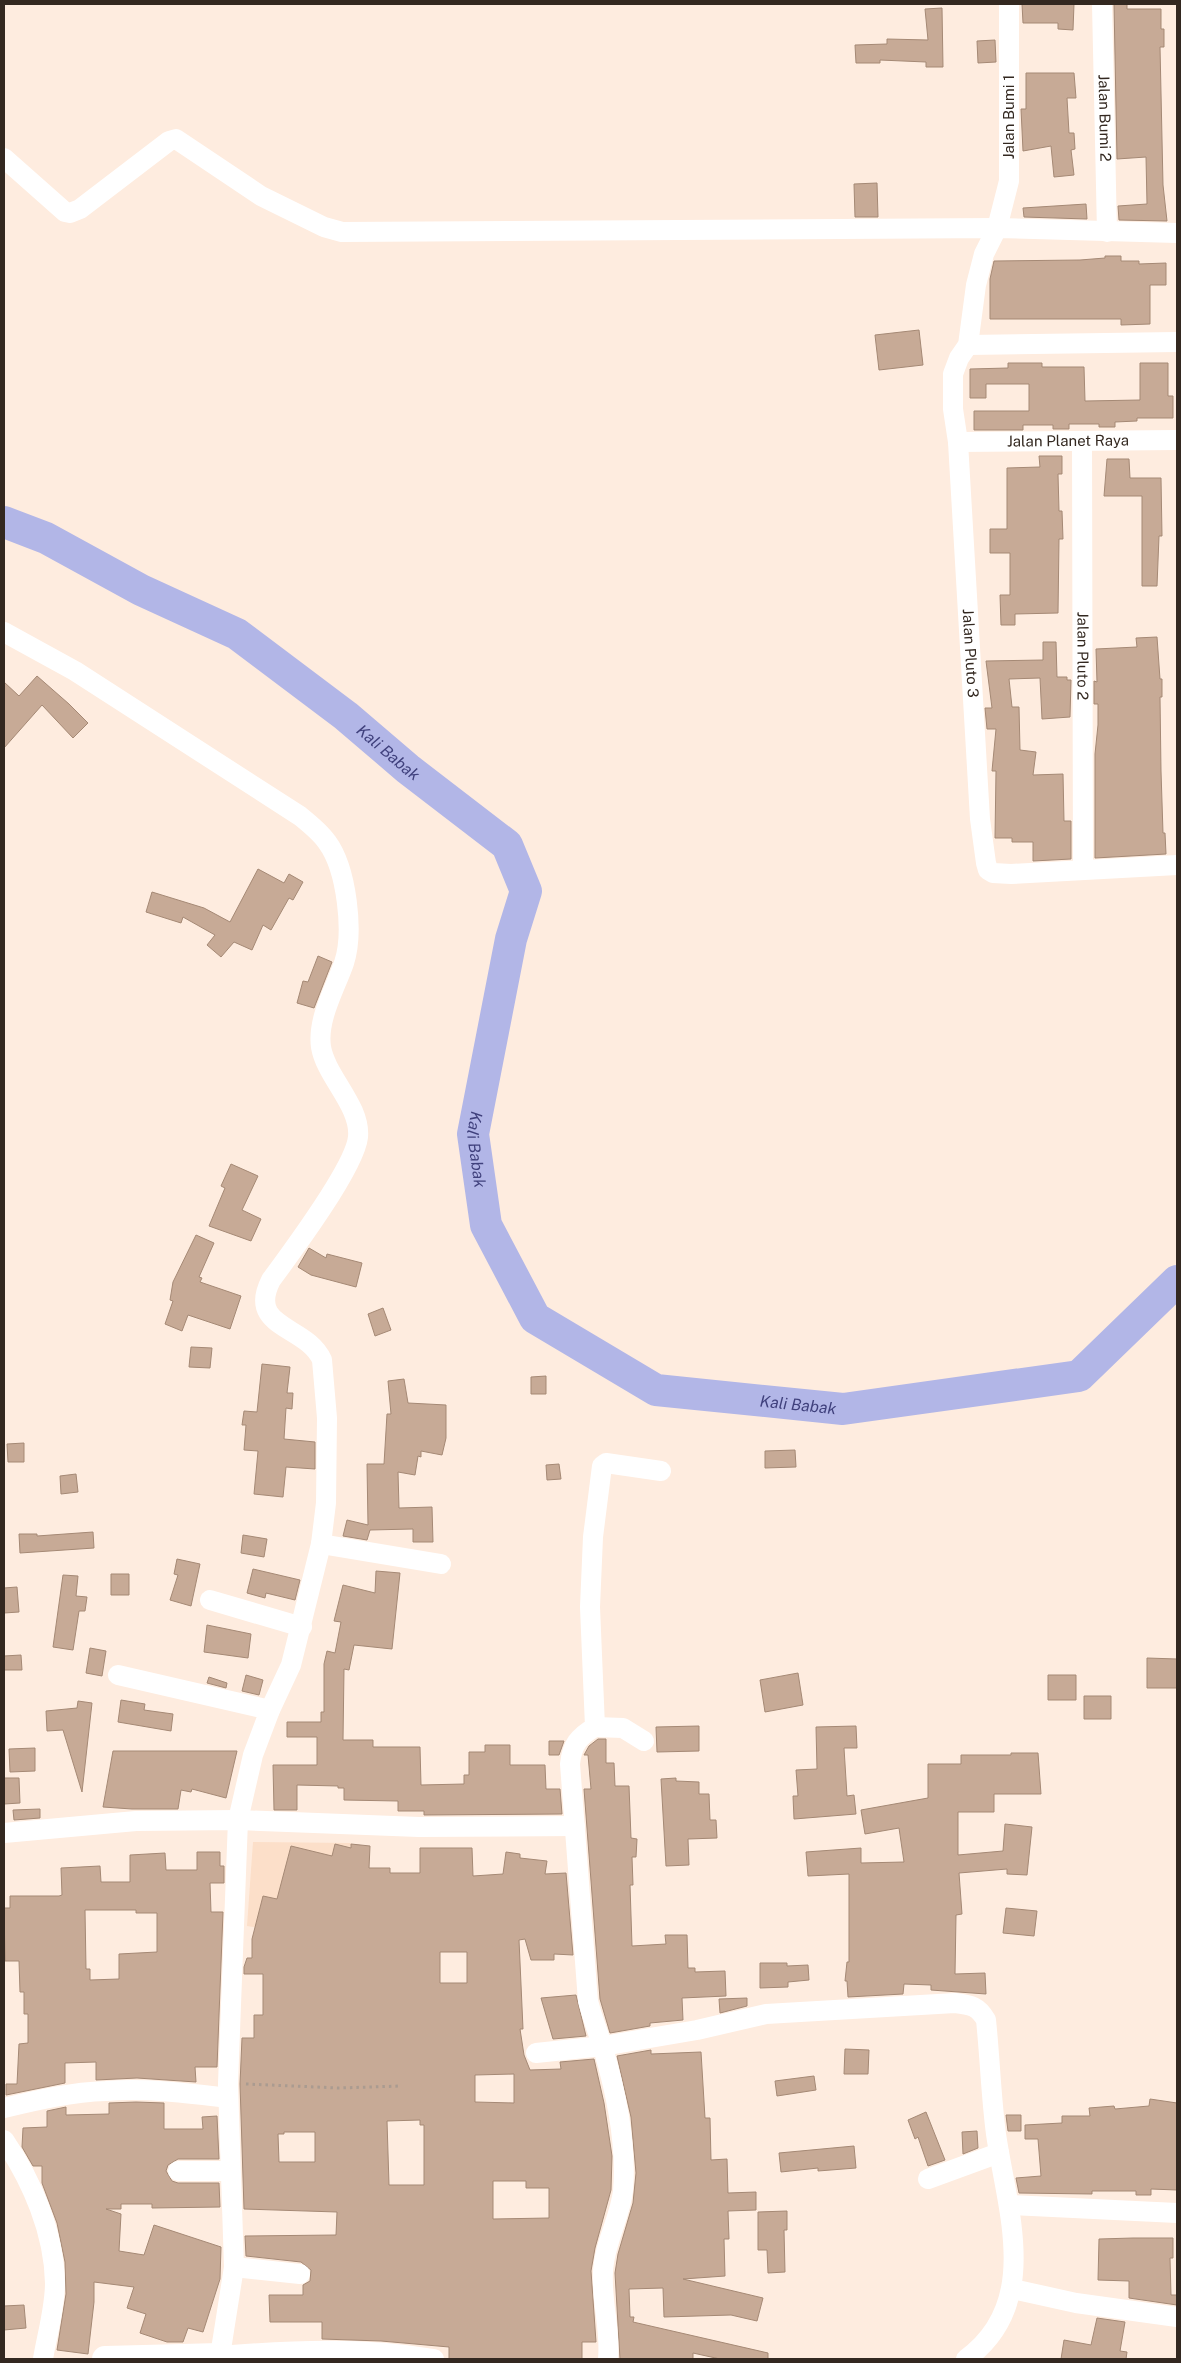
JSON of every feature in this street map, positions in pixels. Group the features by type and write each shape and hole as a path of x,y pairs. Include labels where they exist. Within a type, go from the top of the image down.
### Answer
{"main road":[{"path":"105,2359 220,2358"}],"street":[{"name":"Jalan Bumi 1","path":"968,345 978,277 984,254 997,228 1009,181 1009,4"},
{"name":"Jalan Bumi 2","path":"1102,4 1107,232"},
{"path":"4,158 65,212 70,213 80,209 169,141 176,139 261,196 324,227 342,232 997,228 1177,233"},
{"path":"968,345 1177,342"},
{"name":"Jalan Pluto 3","path":"968,345 958,358 952,388 958,442 980,819 986,863 988,870 993,873 1083,870"},
{"name":"Jalan Planet Raya","path":"958,442 1177,440"},
{"name":"Jalan Pluto 2","path":"1082,442 1083,870"},
{"path":"4,632 83,676 163,730 198,749 300,816 318,831 329,844 341,874 349,924 349,944 322,1028 321,1045 324,1062 344,1095 356,1122 358,1137 353,1154 332,1191 271,1280 265,1292 264,1303 266,1312 310,1343 322,1360 327,1418 326,1503 321,1544 292,1664 270,1710 254,1755 238,1820 228,2091 234,2266 220,2358 283,2352 370,2350 434,2359"},
{"path":"1083,870 1177,864"},
{"path":"595,1727 590,1607 593,1537 602,1466 606,1463 661,1471"},
{"path":"321,1544 441,1564"},
{"path":"210,1600 302,1627"},
{"path":"118,1675 270,1710"},
{"path":"608,2359 603,2272 605,2255 620,2204 624,2168 614,2094 602,2046 595,2030 584,1972 571,1752 580,1736 595,1727 623,1728 644,1741"},
{"path":"4,1833 136,1820 238,1820 419,1827 575,1826"},
{"path":"536,2053 602,2046 697,2030 766,2014 955,2003 972,2005 981,2011 986,2020 999,2153 1010,2205 1012,2289 1008,2306 993,2333 966,2359"},
{"path":"4,2108 36,2100 105,2090 180,2093 228,2091"},
{"path":"4,2140 30,2182 49,2242 55,2284 43,2359"},
{"path":"928,2179 999,2153"},
{"path":"178,2171 230,2171"},
{"path":"1010,2205 1177,2213"},
{"path":"234,2266 300,2274"},
{"path":"1012,2289 1076,2303 1177,2317"}],"path":[{"path":"228,2091 401,2086"}],"shaded area":[{"path":"253,1842 351,1843 336,1942 247,1926"}],"building":[{"path":"1022,4 1074,4 1073,30 1058,29 1058,23 1023,23"},
{"path":"1114,4 1127,4 1127,9 1161,9 1161,29 1164,29 1164,47 1160,47 1163,185 1167,221 1119,220 1118,206 1147,204 1146,157 1117,159"},
{"path":"942,8 943,67 926,67 926,62 880,60 880,63 856,63 855,45 887,44 887,39 928,40 925,9"},
{"path":"995,40 996,62 978,63 977,41"},
{"path":"1026,73 1074,73 1076,98 1067,98 1069,133 1074,133 1075,149 1071,150 1074,175 1054,177 1051,146 1023,151 1021,109 1026,109"},
{"path":"877,183 878,217 855,217 854,184"},
{"path":"1086,204 1087,219 1024,217 1023,208"},
{"path":"1105,256 1121,256 1121,261 1139,261 1139,264 1166,263 1166,285 1150,285 1150,324 1121,325 1121,319 990,319 990,279 994,261 1080,260 1105,258"},
{"path":"919,330 923,365 879,370 875,335"},
{"path":"1008,363 1042,363 1042,367 1084,367 1085,401 1140,400 1140,363 1168,363 1168,396 1173,396 1173,418 1137,418 1137,421 1115,422 1115,427 1099,427 1099,424 1069,424 1069,429 1053,429 1053,425 1023,425 1023,430 974,430 974,411 1029,411 1029,384 986,384 986,398 970,398 970,369 1008,368"},
{"path":"1039,456 1062,456 1062,474 1058,474 1059,511 1062,511 1063,539 1059,539 1058,613 1015,614 1015,625 1001,625 1000,595 1010,595 1010,553 990,553 990,529 1007,529 1007,468 1040,467"},
{"path":"1107,459 1129,459 1130,478 1161,478 1162,536 1159,536 1157,586 1142,586 1142,496 1104,496"},
{"path":"1157,637 1160,679 1162,679 1162,697 1160,697 1161,771 1163,833 1165,833 1166,854 1095,858 1095,754 1098,725 1098,704 1094,704 1094,681 1097,682 1096,649 1137,647 1136,638"},
{"path":"1043,642 1056,642 1057,677 1067,677 1067,680 1071,680 1070,717 1042,719 1040,678 1009,679 1012,707 1019,707 1020,750 1036,752 1033,775 1063,774 1064,821 1071,821 1071,859 1033,861 1033,842 1012,842 1012,838 995,838 996,771 992,771 996,729 987,729 985,708 992,708 986,661 1043,660"},
{"path":"37,676 88,723 73,738 42,705 4,748 4,682 19,696"},
{"path":"258,869 284,883 289,874 303,882 293,900 289,898 271,930 263,925 252,950 234,942 221,957 207,945 215,935 183,917 181,923 146,912 152,892 204,908 230,922"},
{"path":"318,956 332,962 314,1008 297,1003 303,981 308,982"},
{"path":"231,1164 258,1176 242,1210 261,1219 251,1241 209,1226 225,1188 221,1186"},
{"path":"196,1235 214,1243 199,1277 202,1278 200,1282 241,1296 230,1329 188,1315 182,1331 165,1324 173,1301 170,1300 173,1282"},
{"path":"309,1248 326,1258 327,1254 362,1263 356,1287 311,1275 298,1267"},
{"path":"383,1308 391,1330 375,1336 368,1314"},
{"path":"191,1347 212,1348 210,1368 189,1367"},
{"path":"262,1364 290,1367 287,1393 293,1393 292,1409 286,1408 284,1439 315,1442 315,1469 286,1467 283,1497 254,1494 258,1451 244,1450 246,1425 242,1425 244,1411 257,1412"},
{"path":"546,1376 546,1394 531,1394 531,1377"},
{"path":"404,1379 408,1403 446,1405 446,1438 442,1455 421,1451 421,1457 418,1456 415,1475 398,1472 399,1508 432,1507 433,1542 413,1542 413,1529 370,1530 367,1540 343,1536 347,1520 368,1525 367,1464 384,1464 387,1414 391,1414 388,1381"},
{"path":"24,1443 24,1462 8,1462 7,1444"},
{"path":"795,1450 796,1467 765,1468 765,1451"},
{"path":"559,1464 561,1479 547,1480 546,1465"},
{"path":"76,1474 78,1492 61,1494 60,1476"},
{"path":"93,1532 94,1548 20,1553 19,1534 37,1534 37,1536"},
{"path":"243,1535 267,1539 264,1557 241,1553"},
{"path":"177,1559 200,1564 191,1606 170,1600 178,1575 174,1574"},
{"path":"253,1569 300,1580 295,1600 266,1593 265,1598 247,1593"},
{"path":"376,1571 400,1573 392,1649 354,1645 349,1670 344,1669 343,1740 373,1740 373,1747 420,1747 421,1785 464,1784 464,1775 469,1775 469,1752 485,1752 485,1745 510,1745 510,1765 545,1765 546,1789 560,1789 562,1814 424,1815 424,1811 398,1811 398,1801 344,1800 344,1788 338,1788 338,1786 297,1785 297,1810 274,1810 273,1765 317,1765 317,1737 287,1737 287,1722 321,1722 321,1712 324,1712 324,1664 327,1651 335,1653 341,1622 334,1621 343,1585 375,1593"},
{"path":"111,1574 129,1574 129,1595 111,1595"},
{"path":"63,1575 78,1576 76,1596 87,1597 85,1611 79,1611 73,1650 53,1647"},
{"path":"17,1587 19,1612 4,1613 4,1588"},
{"path":"207,1625 251,1634 248,1658 204,1652"},
{"path":"90,1648 106,1651 102,1676 86,1673"},
{"path":"21,1655 22,1670 4,1670 4,1656"},
{"path":"1147,1658 1177,1659 1177,1688 1147,1688"},
{"path":"798,1673 803,1705 765,1712 760,1680"},
{"path":"246,1675 263,1680 259,1695 242,1691"},
{"path":"1048,1675 1076,1675 1076,1700 1048,1700"},
{"path":"209,1677 227,1683 226,1688 207,1683"},
{"path":"1084,1696 1111,1696 1111,1719 1084,1719"},
{"path":"121,1700 145,1704 144,1710 173,1714 171,1731 118,1722"},
{"path":"78,1701 92,1703 82,1792 63,1730 47,1731 46,1711 77,1708"},
{"path":"699,1726 699,1751 657,1752 656,1727"},
{"path":"856,1726 857,1748 844,1748 847,1796 854,1795 856,1814 794,1819 793,1796 798,1796 796,1770 817,1769 816,1727"},
{"path":"598,1739 606,1739 606,1763 614,1763 615,1786 629,1786 631,1838 637,1839 636,1857 632,1857 633,1885 630,1885 632,1946 666,1944 665,1935 687,1935 688,1968 695,1968 695,1972 725,1971 726,1996 682,1998 683,2020 650,2023 650,2026 610,2033 600,1999 584,1789 591,1789 588,1755 584,1755 589,1746"},
{"path":"549,1741 564,1741 559,1755 549,1755"},
{"path":"35,1748 35,1771 10,1772 9,1749"},
{"path":"113,1751 237,1751 226,1798 192,1789 191,1792 181,1790 178,1809 132,1809 103,1807"},
{"path":"1011,1753 1038,1753 1041,1794 994,1794 994,1812 958,1812 958,1855 1003,1851 1005,1824 1032,1827 1027,1875 1007,1874 1007,1869 959,1873 962,1914 956,1915 955,1974 985,1973 986,1994 931,1990 931,1985 904,1984 903,1994 848,1997 847,1981 845,1981 847,1962 849,1962 849,1874 808,1876 806,1852 861,1848 861,1863 904,1862 899,1828 865,1834 861,1810 928,1798 928,1764 961,1764 961,1755 1011,1755"},
{"path":"4,1778 19,1778 20,1803 4,1804"},
{"path":"676,1778 676,1781 699,1782 699,1794 709,1794 710,1820 716,1820 717,1838 688,1839 689,1865 666,1866 661,1779"},
{"path":"40,1809 40,1818 14,1820 13,1810"},
{"path":"335,1844 351,1848 351,1844 370,1846 369,1868 390,1868 390,1873 420,1873 420,1848 472,1848 473,1876 503,1874 506,1852 520,1854 520,1858 547,1861 545,1874 566,1873 573,1955 554,1954 554,1960 531,1960 525,1939 519,1940 523,2029 520,2029 524,2055 530,2070 561,2069 560,2062 594,2059 604,2103 612,2156 611,2190 595,2248 591,2271 596,2342 582,2342 582,2359 449,2359 449,2347 381,2341 322,2339 322,2322 270,2322 269,2295 303,2295 303,2285 310,2281 311,2270 301,2262 246,2256 245,2236 336,2235 337,2212 244,2209 240,2084 242,2038 254,2038 254,2015 263,2015 263,1974 244,1974 244,1967 247,1958 252,1958 252,1939 263,1896 277,1899 291,1846 332,1856","holes":["440,1952 467,1952 467,1983 440,1983","514,2074 514,2103 475,2102 475,2075","420,2120 420,2125 424,2125 424,2185 389,2185 387,2121","284,2132 315,2132 315,2162 279,2162 278,2134 284,2134","493,2181 526,2181 526,2188 549,2188 549,2218 493,2219"]},
{"path":"197,1852 220,1852 220,1866 224,1866 224,1883 210,1883 211,1912 223,1912 217,2067 195,2067 196,2082 137,2078 96,2080 96,2062 65,2063 65,2083 6,2095 6,2084 17,2084 19,2044 28,2043 28,2014 24,2014 24,1992 20,1992 19,1961 5,1961 4,1908 10,1908 10,1896 62,1895 61,1868 100,1866 101,1882 130,1882 130,1855 165,1853 166,1870 197,1870","holes":["85,1910 136,1910 136,1913 157,1913 157,1952 119,1954 119,1979 90,1980 90,1969 86,1969"]},
{"path":"1006,1908 1037,1911 1034,1936 1003,1933"},
{"path":"760,1963 787,1963 787,1966 808,1965 809,1980 788,1982 788,1987 760,1988"},
{"path":"576,1995 586,2036 553,2039 541,1998"},
{"path":"747,1998 747,2006 720,2013 719,1999"},
{"path":"845,2049 869,2050 868,2074 844,2074"},
{"path":"651,2050 651,2054 701,2052 705,2118 710,2118 711,2160 727,2159 728,2193 756,2192 756,2210 728,2211 729,2239 724,2239 725,2276 683,2279 763,2298 757,2321 731,2315 664,2317 663,2288 629,2289 630,2317 634,2317 633,2322 768,2353 768,2359 720,2359 693,2353 693,2359 620,2359 615,2273 618,2254 633,2203 636,2173 631,2117 617,2056"},
{"path":"814,2076 816,2090 777,2096 775,2081"},
{"path":"1150,2099 1177,2103 1177,2190 1151,2189 1151,2195 1136,2195 1136,2191 1092,2191 1092,2194 1019,2193 1016,2178 1041,2176 1038,2139 1025,2139 1025,2125 1062,2123 1062,2116 1090,2116 1089,2108 1114,2106 1115,2109 1149,2106"},
{"path":"109,2103 164,2103 164,2129 203,2129 202,2117 217,2116 219,2159 178,2159 168,2165 166,2171 172,2181 178,2183 219,2183 220,2207 152,2208 152,2204 121,2204 121,2209 106,2209 121,2214 119,2251 144,2255 154,2225 221,2247 220,2279 203,2332 188,2328 183,2342 167,2342 140,2333 146,2314 127,2308 134,2287 94,2282 94,2302 88,2354 57,2350 66,2294 65,2262 57,2223 42,2183 42,2166 33,2166 22,2147 23,2128 47,2127 47,2111 66,2107 66,2115 109,2114"},
{"path":"926,2112 945,2160 928,2166 918,2137 915,2139 908,2120"},
{"path":"1006,2115 1021,2115 1021,2131 1008,2131"},
{"path":"977,2131 978,2148 963,2154 962,2132"},
{"path":"854,2146 856,2168 818,2171 818,2168 781,2172 779,2153"},
{"path":"787,2211 787,2230 784,2230 785,2272 768,2273 767,2250 758,2250 758,2212"},
{"path":"1173,2238 1173,2258 1170,2258 1171,2295 1177,2295 1177,2305 1129,2298 1129,2281 1098,2280 1099,2239"},
{"path":"24,2305 26,2328 4,2330 4,2306"},
{"path":"1097,2318 1125,2322 1120,2351 1127,2352 1126,2359 1061,2359 1064,2340 1091,2345"}],"waterway":[{"name":"Kali Babak","path":"4,522 46,538 141,590 237,634 346,716 408,769 507,845 526,891 511,939 473,1134 486,1225 535,1318 656,1390 843,1409 1079,1376 1177,1281"}]}
